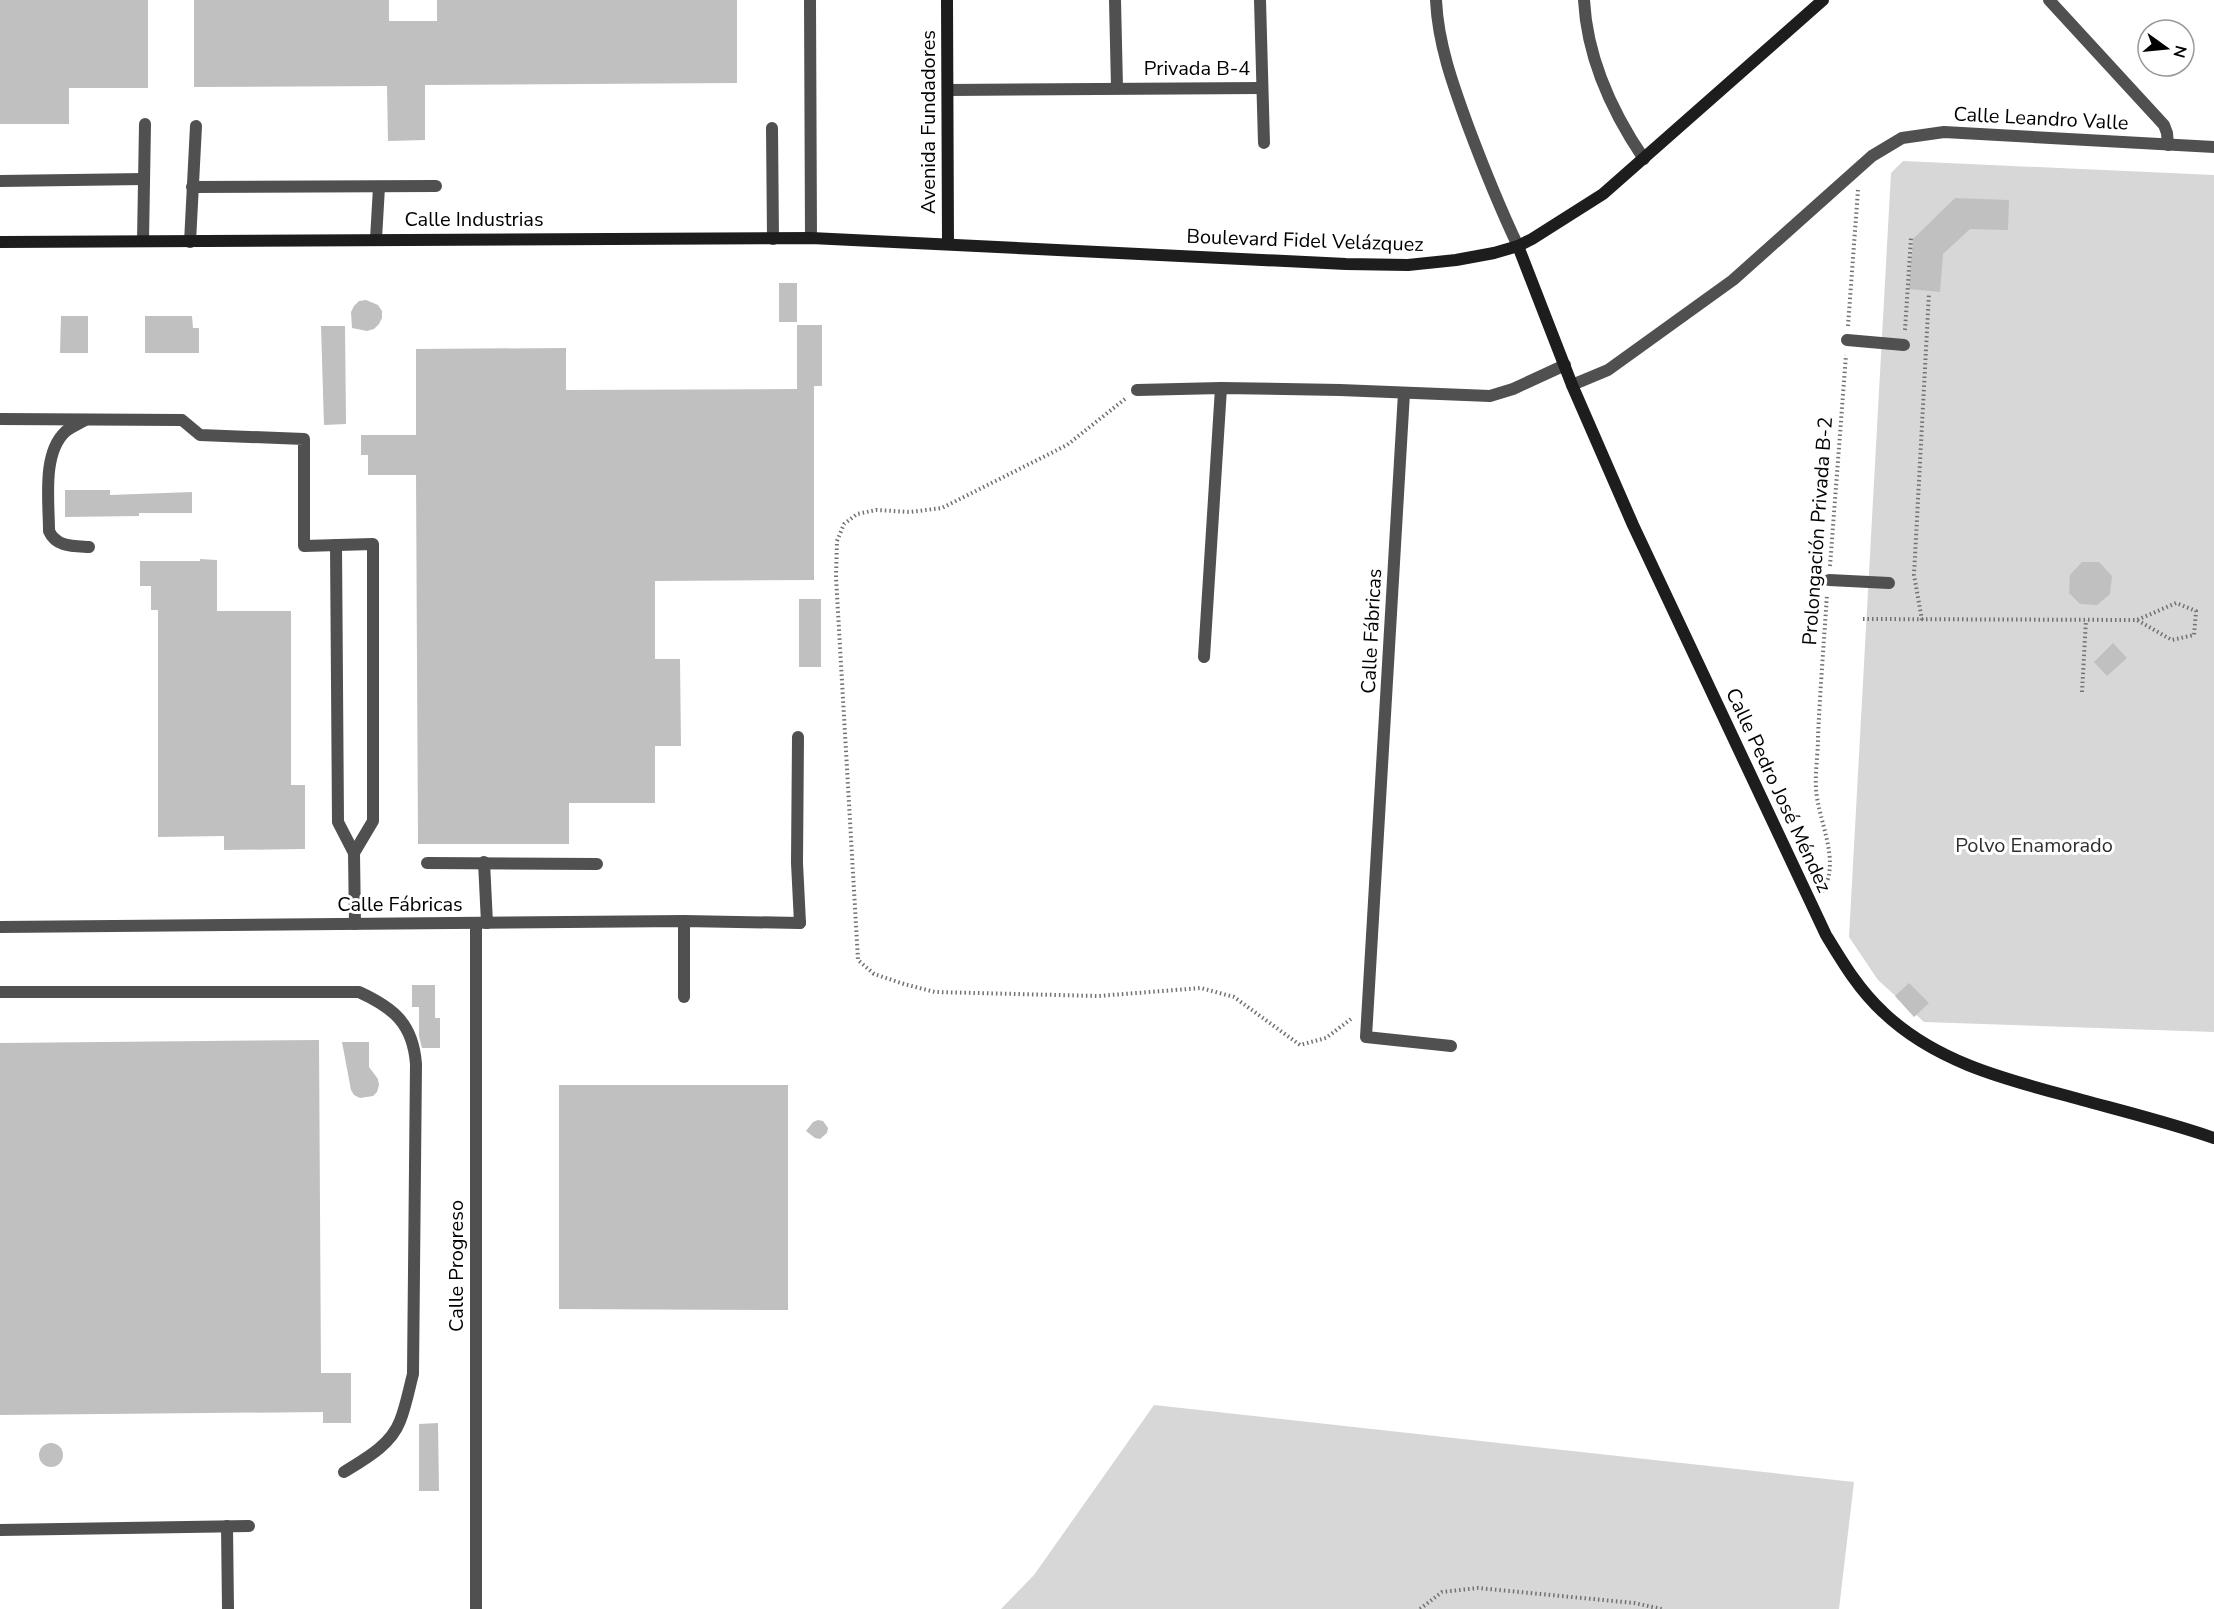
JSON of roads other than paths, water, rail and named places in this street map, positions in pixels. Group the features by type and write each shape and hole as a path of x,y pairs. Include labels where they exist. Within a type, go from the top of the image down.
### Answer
{"street":[{"path":"810,0 811,238"},
{"name":"Avenida Fundadores","path":"947,0 948,243"},
{"name":"Privada B-4","path":"1115,0 1116,87"},
{"name":"Privada B-4","path":"948,90 1116,87 1261,88 1260,0"},
{"path":"1436,0 1437,17 1448,72 1485,171 1518,246"},
{"path":"1584,0 1589,42 1600,74 1616,114 1644,159"},
{"name":"Boulevard Fidel Velázquez","path":"948,243 1408,266 1456,260 1518,246 1603,194 1823,0"},
{"path":"2049,0 2164,125 2168,145"},
{"path":"1261,88 1264,143"},
{"path":"143,241 145,124"},
{"path":"189,242 196,126"},
{"path":"772,128 773,239"},
{"name":"Calle Leandro Valle","path":"1572,385 1608,370 1733,280 1872,156 1902,138 1944,132 2214,147"},
{"path":"0,181 144,179"},
{"path":"192,187 436,186"},
{"path":"376,239 379,187"},
{"name":"Calle Industrias","path":"0,242 811,238 948,243"},
{"name":"Calle Pedro José Méndez","path":"1518,246 1572,385 1638,536 1826,935 1846,969 1864,993 1884,1014 1930,1047 1961,1064 1995,1077 2183,1127 2214,1138"},
{"path":"1847,340 1905,339"},
{"path":"1137,390 1221,388 1340,390 1490,396 1514,389 1565,365"},
{"path":"1204,657 1221,388"},
{"name":"Calle Fábricas","path":"1404,393 1366,1037 1451,1046"},
{"path":"0,418 182,420 200,435 304,439 304,546 373,544 373,821 354,853"},
{"path":"86,419 65,432 55,446 50,461 49,531 51,536 61,544 89,547"},
{"path":"336,545 338,822 354,853 355,924"},
{"path":"1828,580 1889,583"},
{"name":"Calle Fábricas","path":"0,927 684,921 800,923 797,863 798,737"},
{"name":"Calle Progreso","path":"476,1609 481,923 484,862"},
{"path":"427,863 597,864"},
{"path":"684,921 684,997"},
{"path":"0,992 359,992 379,1001 408,1028 415,1048 416,1064 413,1374 400,1422 389,1439 345,1472"},
{"path":"227,1526 228,1609"},
{"path":"0,1530 249,1526"}],"park label":[{"name":"Polvo Enamorado","path":"2034,845"}]}
